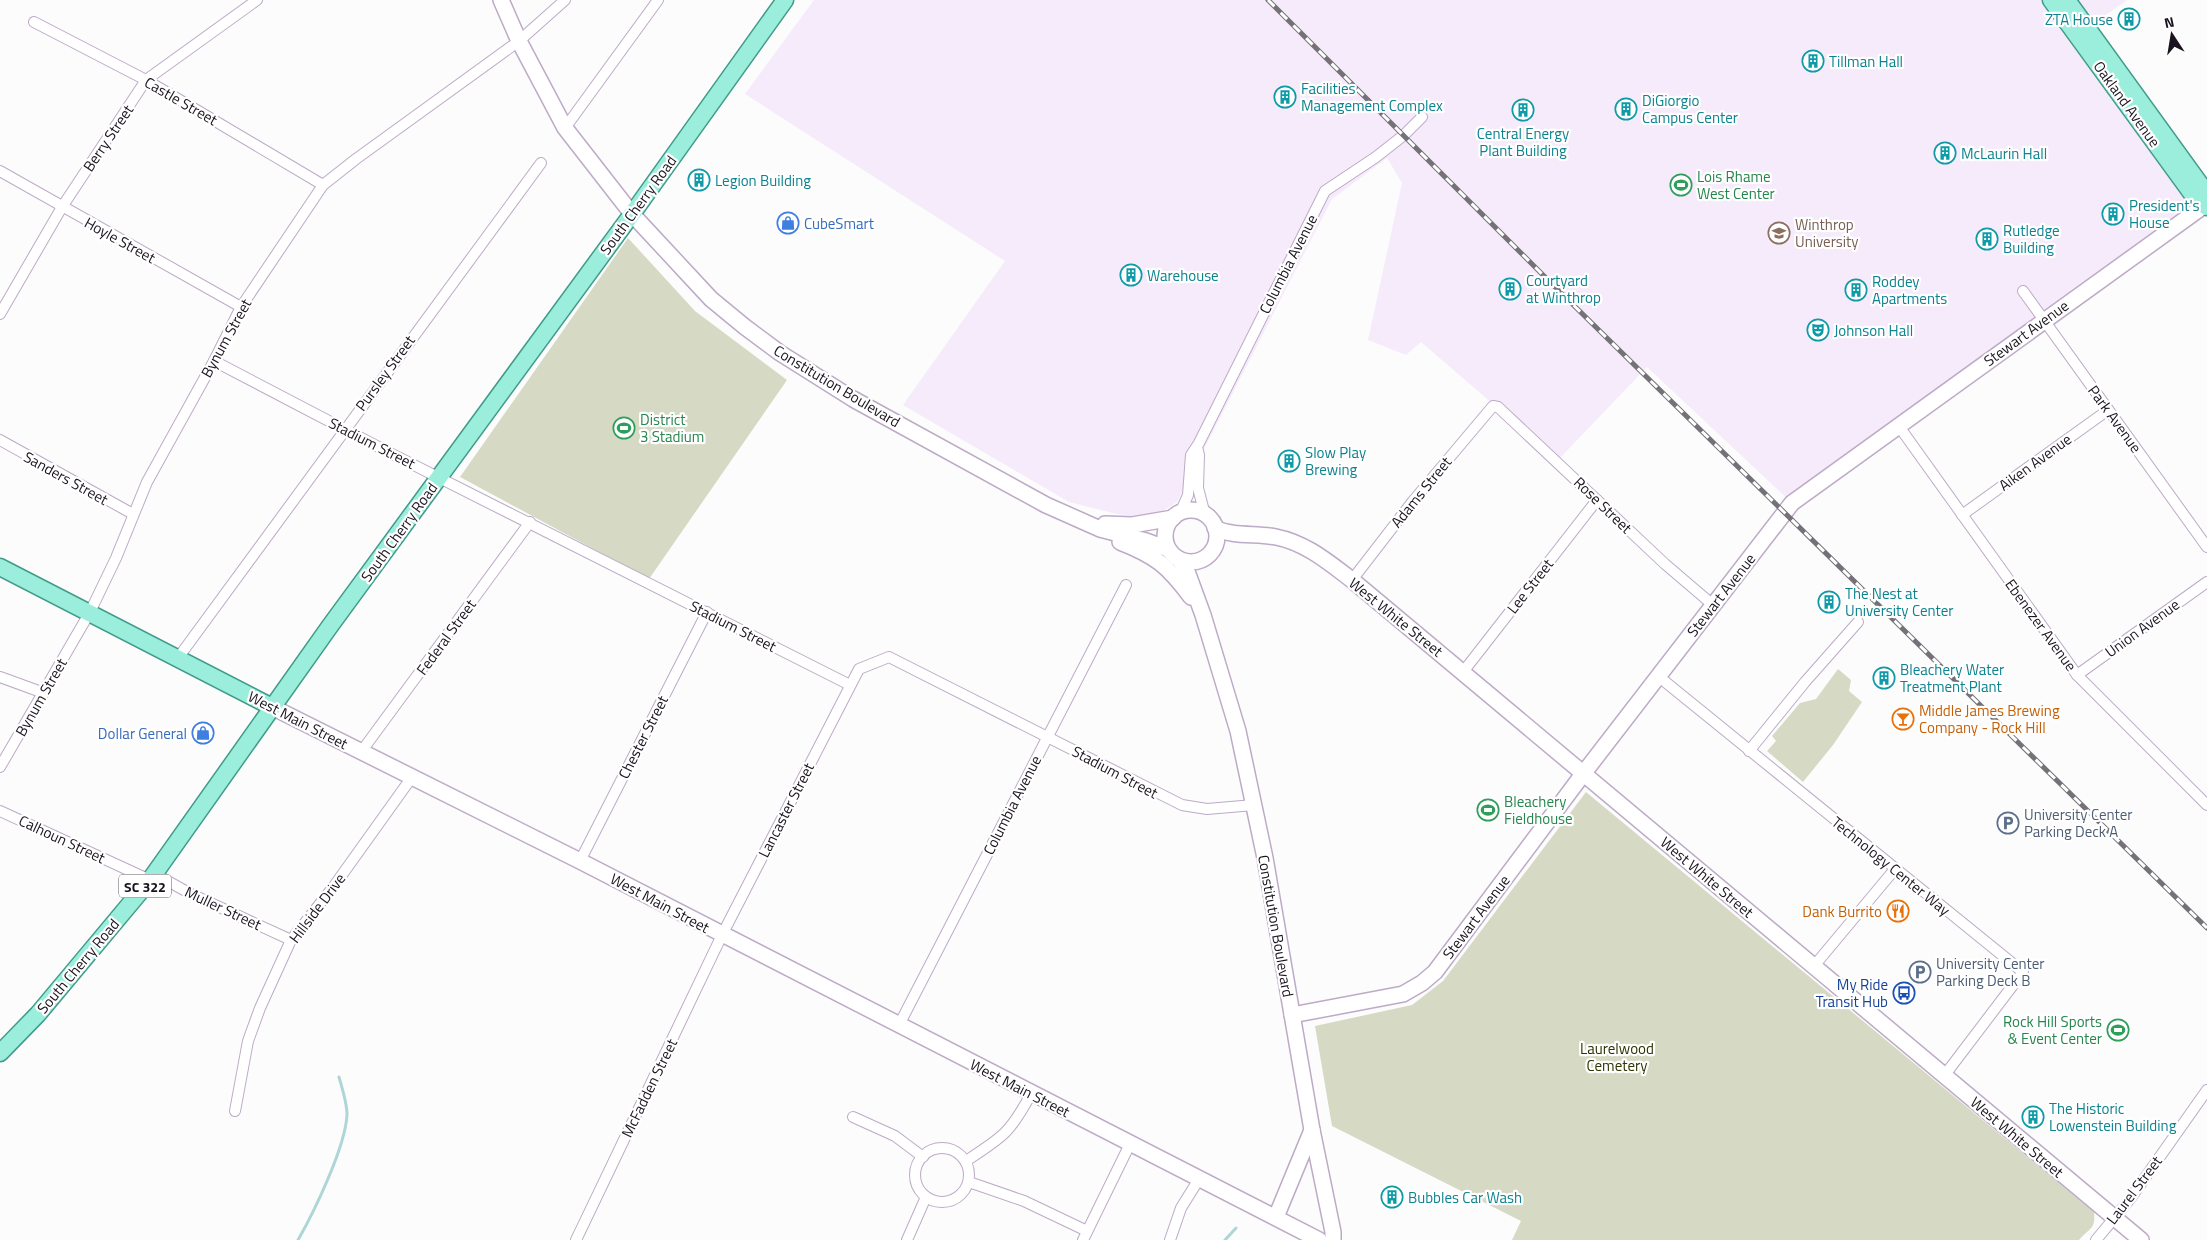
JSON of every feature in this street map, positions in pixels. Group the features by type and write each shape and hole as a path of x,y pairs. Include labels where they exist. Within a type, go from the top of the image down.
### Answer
{"main road":[{"name":"South Cherry Road","path":"0,1053 38,1014 152,877 272,707 632,214 785,0"},
{"name":"Oakland Avenue","path":"2052,0 2081,30 2206,191 2206,206"},
{"name":"Oakland Avenue","path":"2067,0 2081,30"},
{"name":"West Main Street","path":"0,567 272,707"}],"street":[{"name":"Berry Street","path":"0,314 62,207 146,80 257,0"},
{"name":"Constitution Boulevard","path":"500,0 519,41 565,128 632,214 711,299 780,353 853,399 1046,505 1100,529 1168,549 1180,560 1189,576 1202,612 1238,731 1280,936 1312,1130 1333,1232 1333,1240"},
{"name":"Bynum Street","path":"0,767 90,612 116,558 133,514 161,453 214,361 241,307 323,185 356,158 519,41 565,0"},
{"path":"565,128 658,0"},
{"name":"Castle Street","path":"34,22 146,80 323,185"},
{"name":"Columbia Avenue","path":"1176,515 1188,495 1191,455 1197,447 1325,191 1383,152 1422,117"},
{"name":"Pursley Street","path":"178,658 540,163"},
{"name":"Hoyle Street","path":"0,171 241,307"},
{"name":"Stewart Avenue","path":"1292,1015 1389,998 1403,994 1422,983 1445,959 1658,676 1792,503 2044,320 2206,206"},
{"name":"Park Avenue","path":"2024,291 2207,547"},
{"name":"Stadium Street","path":"214,361 344,429 850,685 859,669 889,657 1182,805 1208,809 1254,805"},
{"name":"Rose Street","path":"1492,406 1498,407 1665,564 1713,605"},
{"name":"Adams Street","path":"1352,580 1413,501 1492,406"},
{"name":"Aiken Avenue","path":"1962,515 2108,410"},
{"name":"Ebenezer Avenue","path":"1898,425 2077,675 2207,805"},
{"name":"Sanders Street","path":"0,440 133,514"},
{"path":"1197,447 1199,455 1198,488 1205,514 1215,528"},
{"name":"Lee Street","path":"1463,672 1597,500"},
{"name":"Constitution Boulevard","path":"1085,522 1132,525 1197,511 1205,514"},
{"path":"1168,549 1165,533 1176,515"},
{"name":"Federal Street","path":"362,752 530,522"},
{"name":"Constitution Boulevard","path":"1202,612 1199,575 1217,536 1215,528"},
{"name":"West White Street","path":"1215,528 1229,533 1261,534 1286,539 1310,550 1352,580 2141,1240"},
{"path":"1100,529 1118,541 1144,552 1163,564 1178,579 1202,612"},
{"name":"West White Street","path":"1209,553 1229,540 1261,534"},
{"path":"1180,560 1197,562 1209,553"},
{"name":"Union Avenue","path":"2077,675 2207,582"},
{"name":"Columbia Avenue","path":"899,1025 1126,585"},
{"name":"Chester Street","path":"580,861 707,612"},
{"path":"1749,751 1805,682 1858,622"},
{"name":"Technology Center Way","path":"1658,676 2023,972 1944,1076"},
{"path":"0,677 44,693"},
{"name":"Lancaster Street","path":"722,935 850,685"},
{"name":"West Main Street","path":"272,707 580,861 1031,1094 1319,1240"},
{"name":"Hillside Drive","path":"235,1111 250,1033 291,940 334,886 412,777"},
{"name":"Calhoun Street","path":"0,811 152,877"},
{"path":"1814,966 1895,869"},
{"name":"Muller Street","path":"152,877 291,940"},
{"name":"McFadden Street","path":"576,1240 722,935"},
{"name":"Laurel Street","path":"2096,1240 2130,1199 2207,1090"},
{"path":"966,1161 1004,1136 1015,1124 1031,1094"},
{"path":"853,1117 895,1136 922,1157"},
{"path":"1276,1217 1312,1130"},
{"path":"969,1182 1024,1202 1085,1236 1130,1144"},
{"path":"938,1148 949,1148 959,1153 966,1161 970,1171 969,1182 964,1191 956,1198 946,1202 936,1201 926,1197 919,1189 915,1179 916,1168 922,1157 928,1152 938,1148"},
{"path":"1170,1240 1181,1208 1199,1179"},
{"path":"907,1240 926,1197"}],"shaded area":[{"name":"Winthrop University","path":"814,0 2127,0 2086,29 2207,200 1792,503 1647,367 1558,460 1421,342 1406,355 1368,340 1402,183 1387,158 1332,199 1177,502 1160,513 1142,517 1117,514 1069,502 903,405 1005,261 745,94"}],"green space":[{"name":"District 3 Stadium","path":"628,238 695,311 787,380 649,579 460,477"},
{"path":"1838,669 1851,680 1849,691 1862,702 1833,745 1803,782 1767,751 1776,741 1772,736 1800,703 1816,699"},
{"name":"Laurelwood Cemetery","path":"1586,792 2094,1212 2093,1226 2079,1240 1512,1240 1521,1221 1332,1126 1315,1026 1412,1005 1443,981"}],"waterway":[{"path":"298,1240 328,1178 341,1143 347,1110 339,1077"},
{"path":"1225,1240 1236,1228"}],"railway":[{"path":"1268,0 1550,282 2207,928"}],"place":[{"name":"ZTA House","path":"2129,19"},
{"name":"Tillman Hall","path":"1813,61"},
{"name":"Facilities Management Complex","path":"1285,97"},
{"name":"DiGiorgio Campus Center","path":"1626,109"},
{"name":"Central Energy Plant Building","path":"1523,110"},
{"name":"McLaurin Hall","path":"1945,153"},
{"name":"Legion Building","path":"699,180"},
{"name":"Lois Rhame West Center","path":"1681,185"},
{"name":"President's House","path":"2113,214"},
{"name":"CubeSmart","path":"788,223"},
{"name":"Winthrop University","path":"1779,233"},
{"name":"Rutledge Building","path":"1987,239"},
{"name":"Warehouse","path":"1131,275"},
{"name":"Courtyard at Winthrop","path":"1510,289"},
{"name":"Roddey Apartments","path":"1856,290"},
{"name":"Johnson Hall","path":"1818,330"},
{"name":"District 3 Stadium","path":"624,428"},
{"name":"Slow Play Brewing","path":"1289,461"},
{"name":"The Nest at University Center","path":"1829,602"},
{"name":"Bleachery Water Treatment Plant","path":"1884,678"},
{"name":"Middle James Brewing Company - Rock Hill","path":"1903,719"},
{"name":"Dollar General","path":"203,733"},
{"name":"Bleachery Fieldhouse","path":"1488,810"},
{"name":"University Center Parking Deck A","path":"2008,823"},
{"name":"Dank Burrito","path":"1898,911"},
{"name":"University Center Parking Deck B","path":"1920,972"},
{"name":"My Ride Transit Hub","path":"1904,993"},
{"name":"Rock Hill Sports & Event Center","path":"2118,1030"},
{"name":"The Historic Lowenstein Building","path":"2033,1117"},
{"name":"Bubbles Car Wash","path":"1392,1197"}]}
